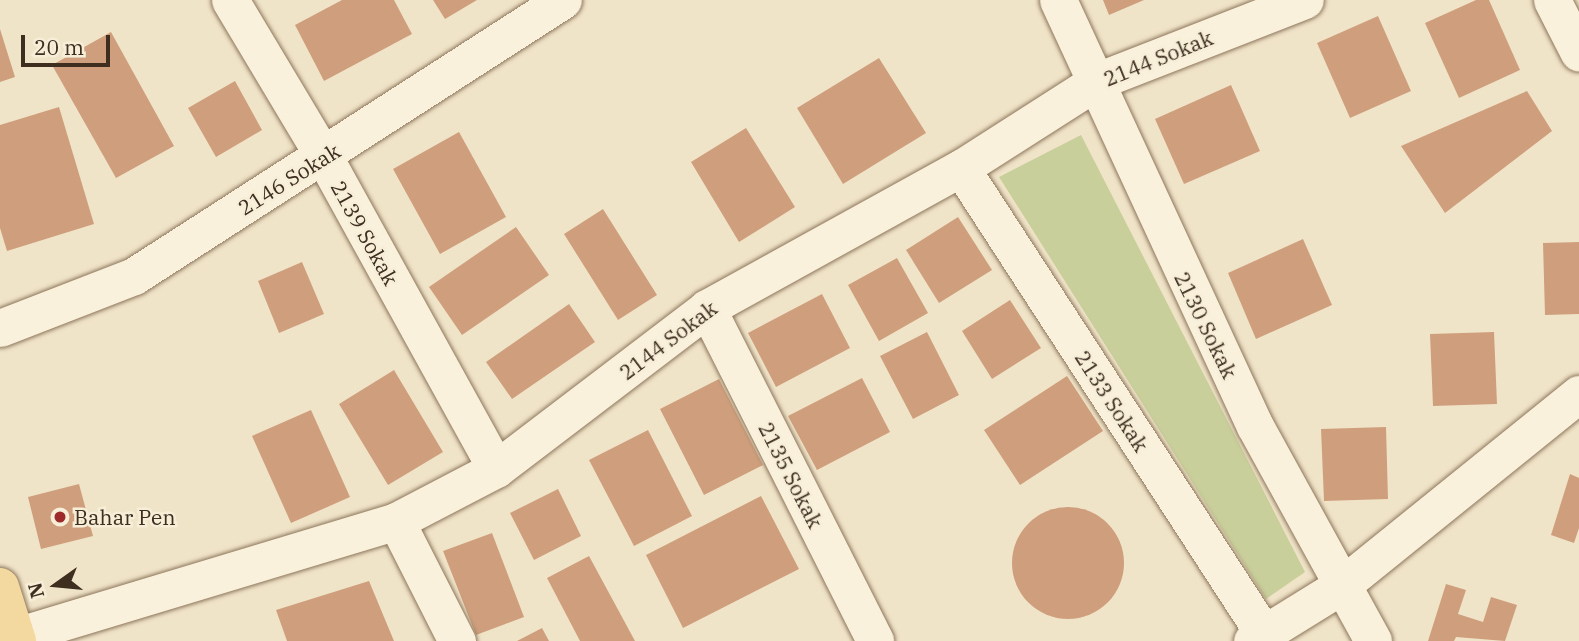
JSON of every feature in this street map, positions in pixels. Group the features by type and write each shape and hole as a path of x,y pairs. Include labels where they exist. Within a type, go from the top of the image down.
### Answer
{"main road":[{"path":"0,587 17,638"}],"street":[{"name":"2139 Sokak","path":"230,0 324,157 496,469"},
{"name":"2146 Sokak","path":"0,328 134,276 324,157 563,0"},
{"name":"2130 Sokak","path":"1058,0 1097,81 1183,278 1255,426 1373,641"},
{"name":"2144 Sokak","path":"17,638 396,521 496,469 707,308 961,168 1097,81 1305,0"},
{"path":"1552,0 1579,53"},
{"name":"2133 Sokak","path":"961,168 1258,637"},
{"name":"2135 Sokak","path":"707,308 874,641"},
{"path":"1258,637 1341,586 1579,394"},
{"path":"396,521 457,641"}],"green space":[{"path":"1081,135 1305,572 1266,599 999,177"}],"building":[{"path":"342,0 394,0 412,34 324,81 295,25"},
{"path":"433,0 477,0 445,19"},
{"path":"1103,0 1144,0 1109,15"},
{"path":"1476,0 1489,0 1520,70 1459,98 1425,23"},
{"path":"1378,16 1411,91 1350,118 1317,43"},
{"path":"0,29 15,77 0,82"},
{"path":"111,32 174,146 116,178 52,65"},
{"path":"879,58 926,133 843,184 797,108"},
{"path":"235,81 262,130 216,157 188,108"},
{"path":"1231,85 1260,151 1184,184 1155,119"},
{"path":"1527,91 1552,131 1445,213 1401,146"},
{"path":"59,107 94,224 7,251 0,228 0,125"},
{"path":"746,128 795,207 739,242 691,162"},
{"path":"459,132 506,217 440,254 393,169"},
{"path":"603,209 657,295 618,320 564,234"},
{"path":"958,217 992,270 939,303 906,250"},
{"path":"516,227 549,275 462,335 429,287"},
{"path":"1303,239 1332,305 1256,339 1228,273"},
{"path":"1579,242 1579,314 1545,315 1543,243"},
{"path":"897,258 928,313 879,341 848,285"},
{"path":"302,262 324,314 279,333 258,281"},
{"path":"822,294 850,348 776,387 748,333"},
{"path":"1010,300 1041,348 992,379 962,331"},
{"path":"569,304 595,342 512,399 486,362"},
{"path":"927,332 959,395 913,419 880,356"},
{"path":"1494,332 1497,404 1433,406 1430,334"},
{"path":"394,370 443,452 388,485 339,404"},
{"path":"1067,376 1103,431 1020,485 984,430"},
{"path":"862,378 890,432 817,470 788,416"},
{"path":"719,379 763,465 704,495 660,409"},
{"path":"311,410 350,497 291,523 252,436"},
{"path":"1386,427 1388,499 1324,501 1321,429"},
{"path":"648,430 692,516 634,546 589,460"},
{"path":"1570,474 1579,478 1579,528 1574,543 1551,535"},
{"name":"Bahar Pen","path":"79,484 93,536 41,549 28,497"},
{"path":"558,489 581,536 534,560 510,513"},
{"path":"761,496 799,569 683,628 646,555"},
{"path":"1068,507 1089,511 1108,523 1120,542 1124,563 1120,584 1108,603 1089,615 1068,619 1047,615 1028,603 1016,584 1012,563 1016,542 1028,523 1047,511"},
{"path":"492,533 524,617 476,635 443,551"},
{"path":"589,556 635,641 580,641 547,578"},
{"path":"369,581 394,641 287,641 276,610"},
{"path":"1446,584 1466,590 1458,614 1483,622 1491,597 1517,605 1505,641 1456,637 1454,641 1428,641"},
{"path":"542,628 549,641 517,641"}],"place":[{"name":"Bahar Pen","path":"60,517"}]}
